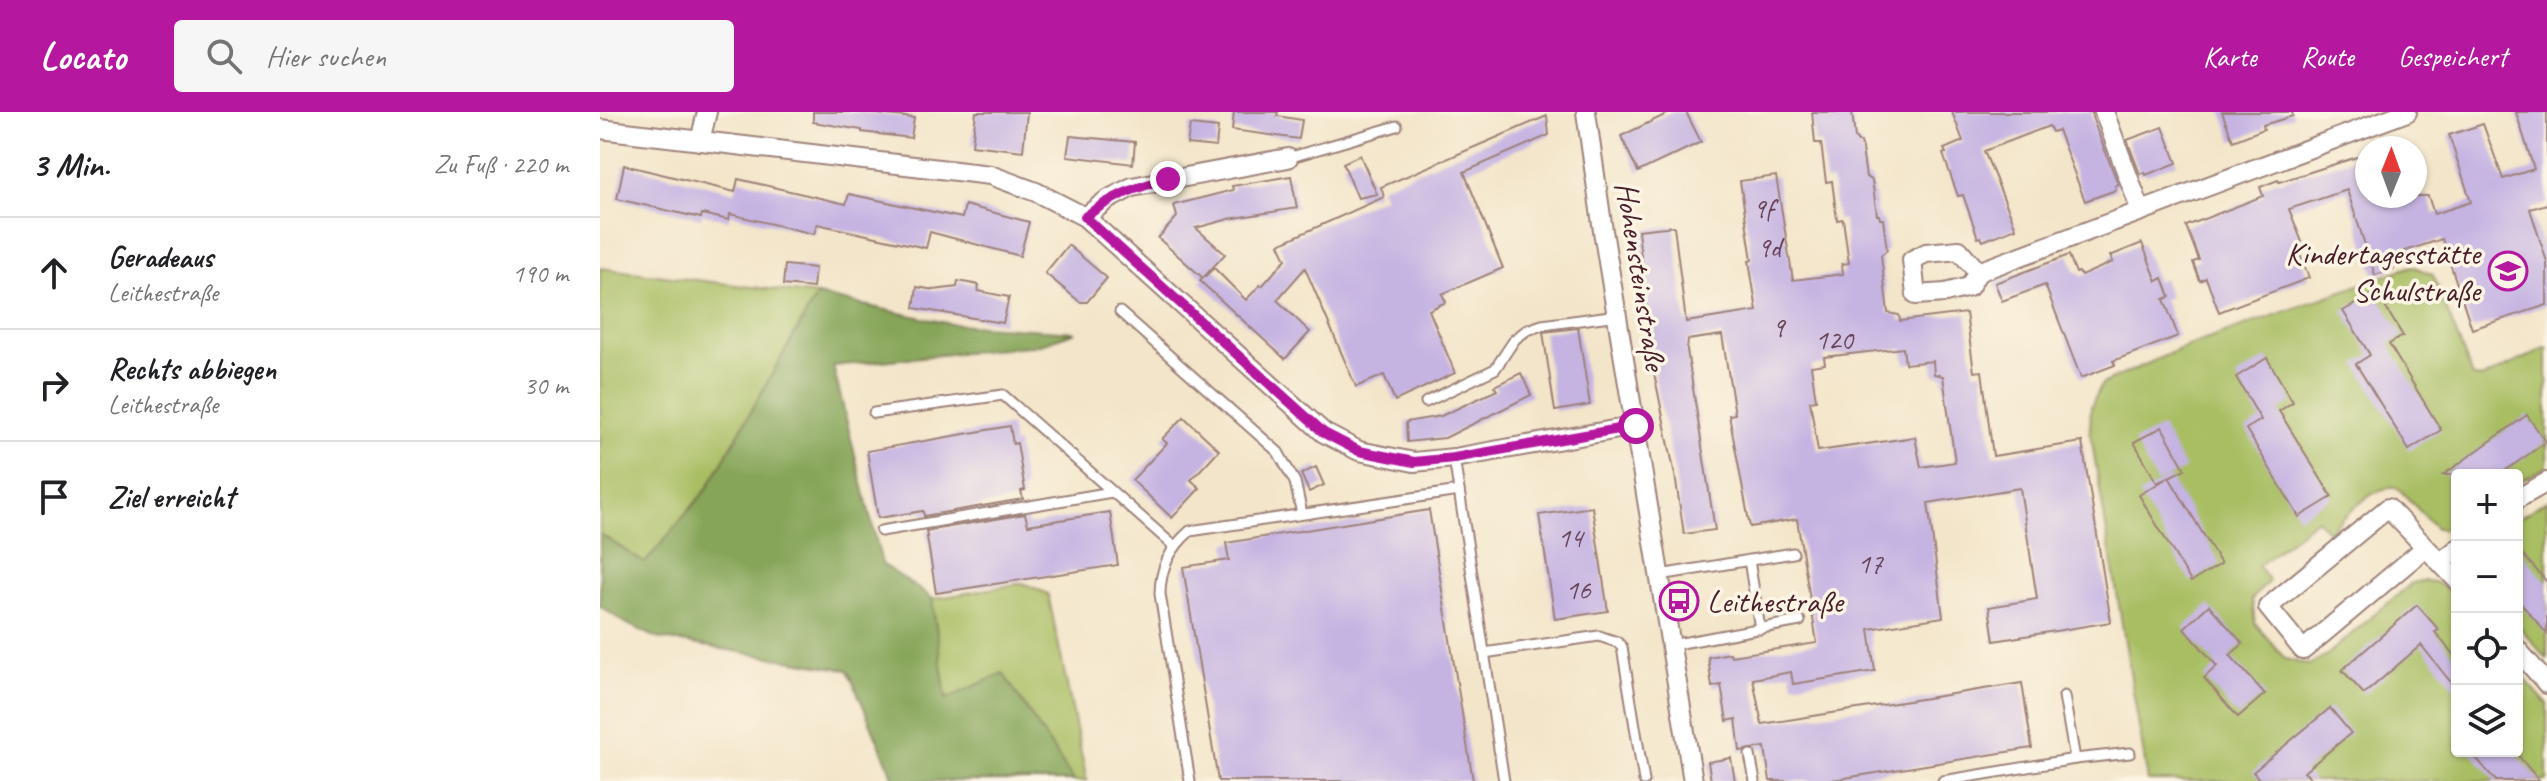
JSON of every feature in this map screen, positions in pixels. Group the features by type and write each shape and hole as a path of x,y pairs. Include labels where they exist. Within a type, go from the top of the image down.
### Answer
{"street":[{"path":"700,141 707,112"},
{"name":"Hohensteinstraße","path":"1586,112 1693,781"},
{"path":"2104,112 2141,211"},
{"path":"1978,272 2407,112"},
{"path":"600,129 990,175 1036,192 1085,217 1324,433 1359,451 1414,462 1454,458 1636,426"},
{"path":"1085,217 1107,200 1132,187 1288,158"},
{"path":"2523,496 2547,482"},
{"path":"2425,548 2303,650 2268,607 2388,508 2451,573"},
{"path":"2441,562 2451,554"},
{"path":"2523,656 2547,684"}],"lane":[{"path":"1288,158 1397,126"},
{"path":"1120,312 1278,452 1295,482 1302,514"},
{"path":"1426,402 1495,369 1515,339 1527,330 1542,325 1618,315"},
{"path":"874,413 1003,395 1175,547"},
{"path":"1454,458 1504,781"},
{"path":"1190,781 1160,594 1164,566 1175,547 1190,531 1459,491"},
{"path":"881,531 1112,492"},
{"path":"1660,575 1793,553"},
{"path":"1749,560 1760,629"},
{"path":"1671,645 1800,621"},
{"path":"1484,653 1599,636 1617,642 1622,647 1644,781"},
{"path":"2064,696 2075,759"},
{"path":"1943,781 2130,753"},
{"path":"1750,755 1755,781"}],"green space":[{"path":"2412,266 2433,275 2473,377 2483,378 2547,347 2547,467 2523,480 2523,469 2451,469 2451,529 2435,527 2399,489 2381,490 2361,502 2328,532 2317,519 2258,566 2269,581 2252,599 2255,623 2285,659 2309,665 2328,654 2412,583 2437,583 2451,594 2451,757 2523,757 2523,677 2547,704 2547,781 2148,781 2090,430 2091,406 2102,384 2180,349"},
{"path":"600,268 817,295 707,489 645,564 600,534"},
{"path":"817,295 951,324 1076,332 1038,345 833,366 882,564 932,598 946,699 1003,673 1074,781 895,781 848,670 657,638 623,622 600,606 600,534 645,563 707,489"},
{"path":"2547,500 2547,659 2523,631 2523,515"},
{"path":"1023,583 1048,594 1087,781 1074,781 1003,674 946,700 932,599"}],"building":[{"path":"813,112 860,112 914,118 911,138 813,122"},
{"path":"976,112 1027,112 1023,151 972,145"},
{"path":"1234,112 1278,112 1277,116 1302,120 1299,139 1232,130"},
{"path":"1671,112 1686,112 1701,142 1638,172 1621,136"},
{"path":"1812,112 1852,112 1855,138 1861,142 1866,177 1872,180 1877,215 1883,219 1887,250 1881,255 1888,313 1899,315 1900,321 1966,313 1974,372 1982,371 1993,456 2082,442 2111,622 1994,641 1989,607 2037,599 2020,488 1928,503 1943,617 1869,629 1875,671 1793,684 1791,672 1753,679 1762,724 2022,683 2032,748 1826,781 1770,781 1765,747 1740,751 1736,719 1727,721 1721,685 1712,687 1708,657 1817,643 1797,519 1750,527 1729,415 1735,414 1722,335 1688,340 1715,530 1684,534 1654,373 1638,230 1674,226 1686,322 1757,311 1740,181 1776,176 1793,280 1843,274 1842,264 1849,263 1843,219 1837,220 1832,181 1826,182 1821,143 1815,143","holes":["1903,348 1905,364 1933,361 1934,374 1943,376 1955,462 1921,467 1915,437 1818,451 1810,401 1816,400 1811,366 1825,364 1824,357"]},
{"path":"1952,112 2092,112 2118,184 2116,190 2085,201 2058,130 2052,132 2049,126 1984,151 2016,228 1983,241 1981,237 1978,238 1963,195 1958,196 1943,154 1946,153 1944,149 1963,141"},
{"path":"2222,112 2292,112 2293,116 2263,125 2264,129 2233,141"},
{"path":"2516,112 2547,112 2547,204 2530,209 2547,262 2547,305 2472,329 2442,239 2390,256 2394,269 2375,275 2347,190 2289,209 2302,242 2296,244 2309,278 2219,312 2206,278 2200,281 2193,262 2199,260 2186,226 2263,196 2260,187 2355,158 2355,208 2427,208 2428,196 2434,214 2471,202 2449,135 2483,124 2503,179 2534,169"},
{"path":"1547,116 1549,135 1464,172 1503,268 1442,294 1446,302 1429,310 1455,373 1395,401 1384,375 1356,387 1305,268 1277,300 1310,332 1285,359 1200,281 1214,268 1246,300 1286,259 1279,244 1384,197 1381,187"},
{"path":"1190,125 1218,128 1216,147 1187,144"},
{"path":"2163,127 2177,163 2146,175 2145,172 2140,174 2127,140"},
{"path":"1070,136 1135,142 1133,164 1067,156"},
{"path":"1360,155 1377,194 1358,198 1343,163"},
{"path":"624,165 735,192 738,179 846,204 849,194 962,218 965,205 1029,222 1020,256 930,232 926,248 817,224 814,234 730,214 729,220 702,214 701,218 617,199"},
{"path":"1291,176 1297,208 1229,219 1196,228 1225,254 1203,278 1158,238 1177,217 1174,205 1233,190 1232,186"},
{"path":"2142,243 2157,281 2163,278 2170,297 2164,299 2178,336 2113,361 2115,365 2081,378 2045,285 2002,301 1995,283 2069,255 2076,273 2079,272 2081,276 2113,262 2110,256"},
{"path":"1068,245 1107,278 1087,302 1080,302 1045,273"},
{"path":"785,265 815,268 813,288 783,285"},
{"path":"958,281 979,285 978,291 1009,297 1003,323 914,308 917,287 934,290 957,287"},
{"path":"2376,292 2403,336 2389,344 2441,430 2409,450 2356,364 2370,355 2343,311"},
{"path":"1578,328 1590,405 1555,411 1543,332"},
{"path":"2267,358 2293,402 2279,411 2332,497 2299,517 2246,429 2261,420 2236,377"},
{"path":"1521,373 1531,395 1445,438 1407,442 1406,422 1441,416 1497,390 1494,386"},
{"path":"2527,415 2546,442 2508,469 2451,469"},
{"path":"1184,417 1219,450 1191,480 1200,488 1172,518 1132,480 1167,443 1162,439"},
{"path":"1010,426 1013,444 1017,443 1025,490 1021,491 1023,499 924,516 923,511 878,518 867,451"},
{"path":"2162,427 2185,469 2157,483 2134,442"},
{"path":"1316,467 1324,485 1309,492 1301,474"},
{"path":"2169,477 2221,564 2191,582 2139,495"},
{"path":"1592,507 1608,611 1555,619 1539,515"},
{"path":"1429,510 1473,781 1218,781 1183,567 1229,560 1226,543"},
{"path":"1110,512 1118,565 936,593 926,531 1025,514 1028,525"},
{"path":"2523,555 2547,582 2547,634 2523,606"},
{"path":"2209,605 2243,644 2230,655 2265,694 2238,717 2204,678 2217,666 2184,628"},
{"path":"2417,605 2439,630 2435,632 2451,652 2451,682 2421,645 2364,694 2342,670"},
{"path":"2330,708 2351,733 2304,772 2314,781 2261,781 2253,772"},
{"path":"2475,757 2519,757 2540,781 2496,781"},
{"path":"1731,758 1735,781 1711,781 1708,762"}],"place":[{"name":"Kindertagesstätte Schulstraße","path":"2508,271"},
{"name":"Leithestraße","path":"1679,601"}],"route":[{"path":"1168,179 1132,187 1107,200 1085,217 1324,433 1359,451 1414,462 1454,458 1636,426"}]}
